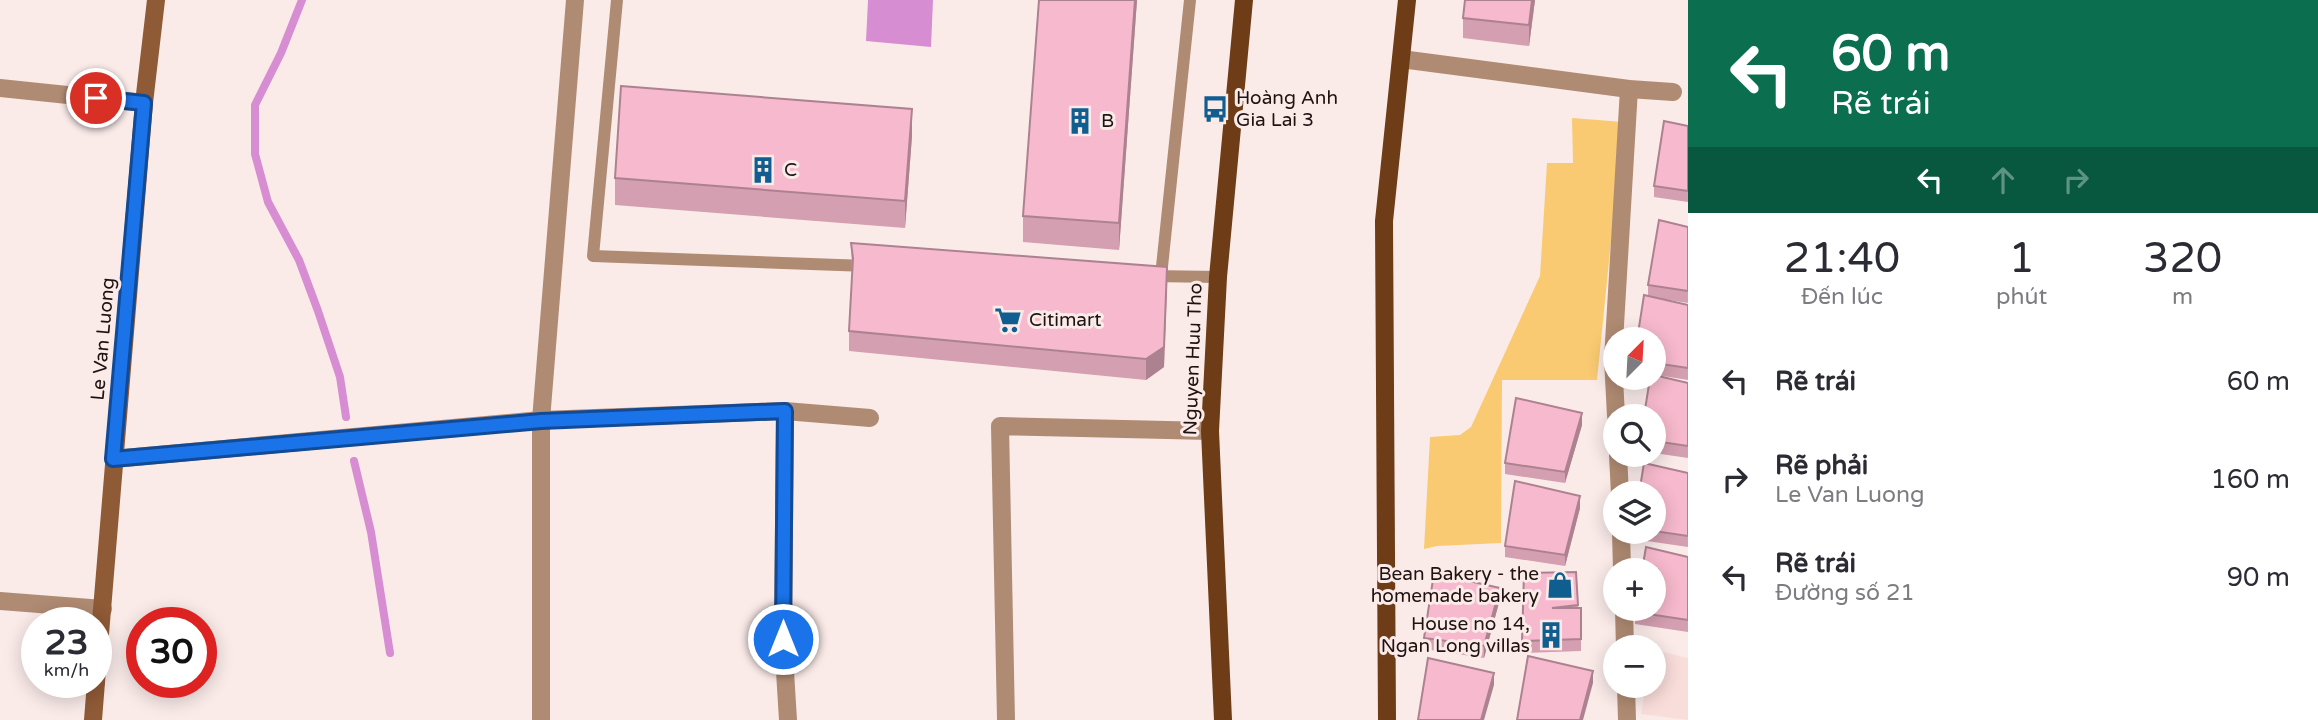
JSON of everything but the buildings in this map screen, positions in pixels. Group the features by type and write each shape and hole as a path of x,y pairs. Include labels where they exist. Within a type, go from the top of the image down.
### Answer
{"main road":[{"name":"Le Van Luong","path":"103,607 113,459 144,103 156,0"},
{"name":"Nguyen Huu Tho","path":"1223,720 1210,431 1218,277 1244,0"},
{"path":"1387,720 1384,221 1407,0"},
{"name":"Le Van Luong","path":"93,720 95,698"}],"street":[{"path":"541,720 541,421 575,0"},
{"path":"1401,58 1629,89 1673,92"},
{"path":"0,88 144,103"},
{"path":"1616,404 1614,359 1629,89"},
{"path":"785,411 783,639 788,720"},
{"path":"113,459 541,421 785,411 870,418"},
{"path":"1006,720 1000,426 1210,431"},
{"path":"0,601 77,607"},
{"path":"1627,698 1628,720"}],"lane":[{"path":"617,0 593,256 885,266"},
{"path":"1161,276 1190,0"},
{"path":"1134,275 1218,277"}],"shaded area":[{"path":"868,0 933,0 931,47 866,41"},
{"path":"1572,118 1623,122 1597,380 1502,380 1501,543 1424,549 1430,437 1460,435 1471,427 1540,276 1547,163 1573,163"},
{"path":"1666,653 1688,658 1688,720 1641,714 1644,698 1666,698"}],"waterway":[{"path":"302,0 281,53 255,105 255,154 268,202 299,260 318,311 340,377 346,417"},
{"path":"354,461 371,532 390,653"}],"place":[{"name":"Hoàng Anh Gia Lai 3","path":"1215,109"},
{"name":"B","path":"1080,121"},
{"name":"C","path":"763,170"},
{"name":"Citimart","path":"1008,320"},
{"name":"Bean Bakery - the homemade bakery","path":"1560,585"},
{"name":"House no 14, Ngan Long villas","path":"1551,635"}],"route":[{"path":"96,98 144,103 113,459 541,421 785,411 783,639"}]}
